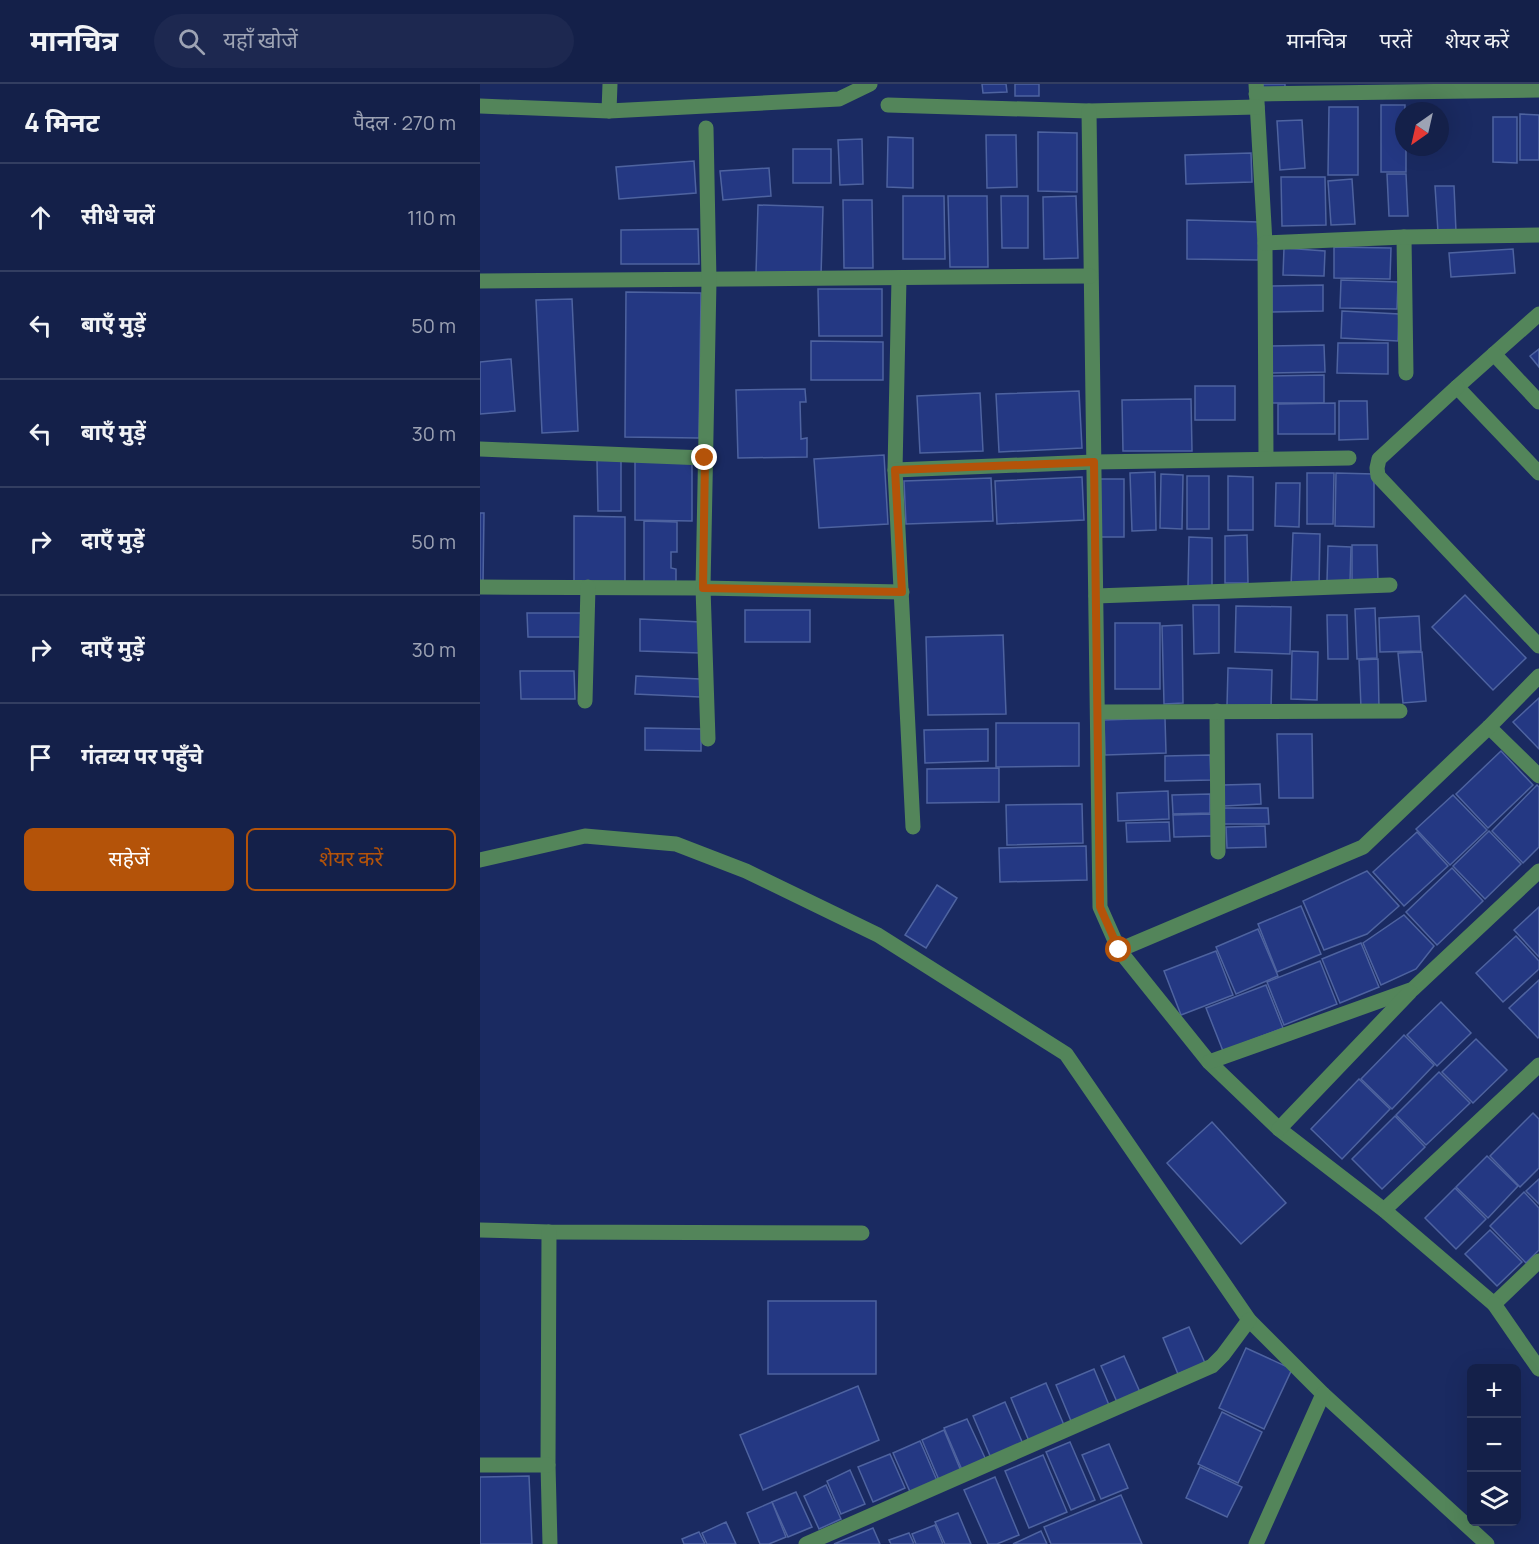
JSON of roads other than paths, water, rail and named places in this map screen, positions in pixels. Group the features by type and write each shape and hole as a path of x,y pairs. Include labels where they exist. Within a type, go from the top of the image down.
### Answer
{"street":[{"path":"609,111 610,84"},
{"path":"480,106 609,111 838,99 870,84"},
{"path":"888,105 1089,111 1257,95 1539,90"},
{"path":"1257,95 1265,243 1266,458"},
{"path":"1089,111 1100,907 1119,950 1209,1062 1279,1129 1384,1210 1494,1304 1539,1369"},
{"path":"706,128 709,281 703,588 708,739"},
{"path":"1265,243 1404,237 1539,235"},
{"path":"1404,237 1406,373"},
{"path":"480,281 709,281 1090,276"},
{"path":"899,278 895,470 914,827"},
{"path":"1539,314 1379,459 1377,468 1378,476 1539,646"},
{"path":"1494,354 1539,402"},
{"path":"1457,387 1539,473"},
{"path":"480,449 705,458"},
{"path":"895,470 1094,462 1349,458"},
{"path":"1096,596 1390,585"},
{"path":"480,587 902,592"},
{"path":"585,701 588,587"},
{"path":"1119,950 1363,848 1489,728 1539,676"},
{"path":"1217,711 1218,852"},
{"path":"1098,712 1400,711"},
{"path":"1489,728 1539,776"},
{"path":"480,860 585,836 676,844 746,871 878,935 1066,1054 1249,1320 1323,1394 1487,1544"},
{"path":"1279,1129 1413,989 1539,872"},
{"path":"1209,1062 1413,989"},
{"path":"1384,1210 1539,1065"},
{"path":"480,1230 862,1233"},
{"path":"549,1232 550,1544"},
{"path":"1494,1304 1539,1260"},
{"path":"806,1544 1212,1366 1249,1320"},
{"path":"1256,1544 1323,1394"},
{"path":"480,1466 548,1465"}]}
